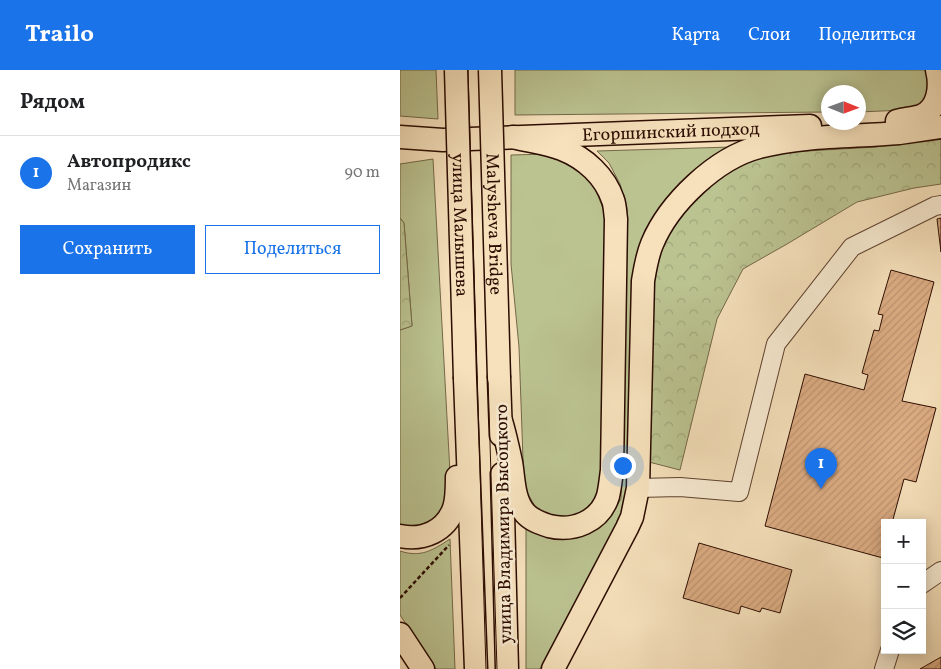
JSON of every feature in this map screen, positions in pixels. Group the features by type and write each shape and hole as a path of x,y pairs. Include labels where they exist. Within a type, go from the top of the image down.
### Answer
{"main road":[{"name":"улица Малышева","path":"456,70 465,381"},
{"name":"Malysheva Bridge","path":"490,70 499,378"},
{"path":"891,123 922,115 932,108 937,102 939,94 940,76 937,70"},
{"name":"Егоршинский подход","path":"400,136 443,140 891,123 941,118"},
{"path":"553,669 632,517 638,488 643,281 652,244 674,206 690,189 708,175 745,151 758,147 800,140 899,133 941,127"},
{"path":"501,420 516,497 530,518 544,524 566,528 582,524 597,515 604,506 608,496 612,470 616,219 614,201 600,175 592,166 574,154 562,148 513,137"},
{"path":"400,150 443,140"},
{"name":"улица Владимира Высоцкого","path":"499,378 507,669"},
{"path":"400,536 408,538 426,536 437,531 450,517 456,497 459,422 465,381"},
{"path":"465,381 476,669"},
{"path":"400,634 423,669"}],"lane":[{"path":"638,488 680,487 740,492 776,344 852,247 935,206 941,206"},
{"path":"926,581 941,571"},
{"path":"884,669 889,654"}],"path":[{"path":"400,598 449,545"}],"green space":[{"path":"400,70 436,70 438,119 400,116"},
{"path":"515,70 930,70 934,78 923,104 904,110 866,112 866,85 821,85 821,112 515,115"},
{"path":"941,135 941,184 914,188 857,202 743,269 717,319 680,470 645,461 652,268 682,209 736,166 772,153 876,147"},
{"path":"731,147 663,204 645,230 633,274 630,494 614,536 540,669 526,669 526,527 588,533 608,520 621,499 627,208 620,184 609,163 597,151"},
{"path":"548,154 572,162 593,184 605,213 601,476 599,492 584,514 567,521 550,518 536,508 524,487 519,347 511,264 511,155"},
{"path":"433,159 450,473 444,510 428,525 400,528 400,330 412,326 404,223 400,218 400,164"},
{"path":"400,218 404,223 412,326 400,330"},
{"path":"450,539 455,669 436,669 400,615 400,551 414,554 426,552"}],"building":[{"path":"941,218 941,252 937,219"},
{"path":"891,270 934,282 902,401 936,408 916,482 904,479 893,519 881,519 881,557 765,526 805,374 864,390 868,375 862,373 874,330 879,331 883,315 878,314"},
{"path":"699,543 792,570 780,613 762,608 760,612 741,606 739,614 683,598"},
{"path":"941,657 941,669 920,669"}],"tram line":[{"path":"468,70 486,669"},
{"path":"480,70 497,669"}],"place":[{"name":"Автопродикс","path":"821,489"}]}
